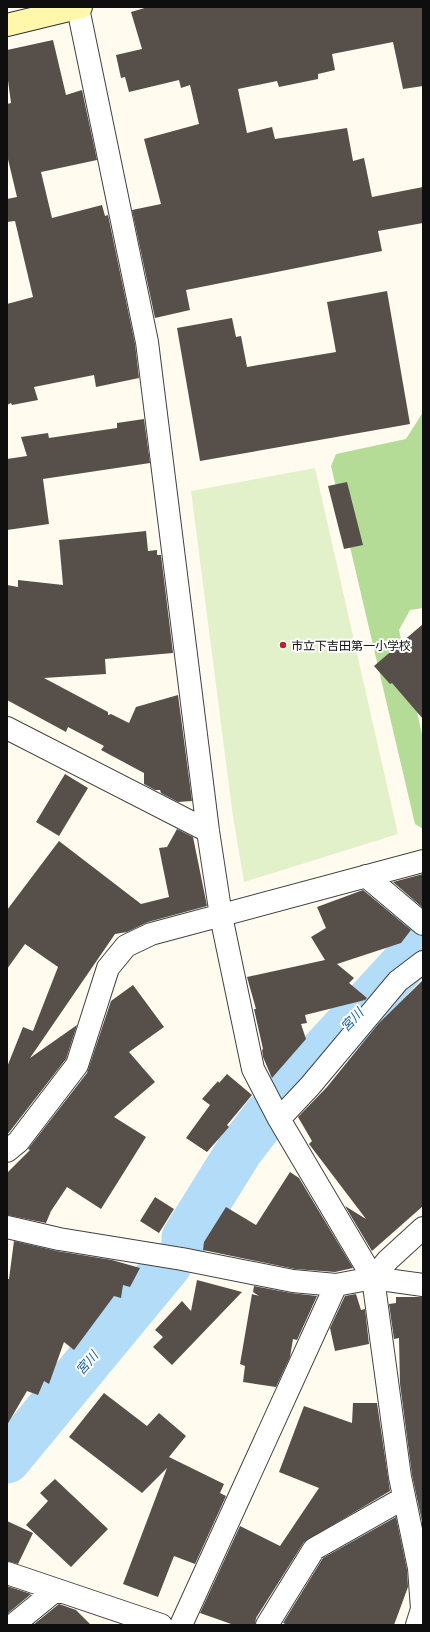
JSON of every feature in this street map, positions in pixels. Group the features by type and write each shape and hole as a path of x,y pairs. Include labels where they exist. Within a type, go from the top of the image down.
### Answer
{"street":[{"path":"7,25 80,7 147,342 208,831 222,916 253,1069 279,1119 373,1278 400,1477 419,1568 422,1609 417,1625"},
{"path":"7,728 208,831"},
{"path":"7,1151 18,1142 77,1065 108,968 126,946 151,934 423,861"},
{"path":"366,876 423,924"},
{"path":"279,1119 310,1086 398,981 423,962"},
{"path":"7,1227 59,1240 182,1259 293,1282 336,1285 373,1278 423,1285"},
{"path":"373,1278 388,1260 423,1228"},
{"path":"180,1625 336,1285"},
{"path":"267,1625 314,1549 404,1498"},
{"path":"7,1573 161,1625"},
{"path":"13,1625 56,1590"}],"green space":[{"path":"423,412 423,608 410,610 399,630 423,739 423,829 415,824 331,466 336,454 406,439"},
{"path":"315,468 398,834 244,882 233,817 191,491"}],"building":[{"path":"148,7 423,7 423,86 403,89 393,42 332,54 335,70 318,74 318,79 279,87 277,81 238,89 247,133 272,127 275,139 347,128 353,161 364,158 372,197 423,187 423,223 378,231 382,251 186,290 190,310 155,318 132,210 161,204 144,139 199,124 190,85 181,88 179,80 129,92 125,77 121,78 116,55 142,49 131,12"},
{"path":"53,40 66,95 82,90 97,160 41,172 52,218 102,205 105,216 108,215 135,344 139,378 96,387 94,375 34,387 38,400 12,405 11,403 7,405 7,304 33,297 15,221 7,222 7,199 17,197 7,155 7,104 11,103 7,73 7,50"},
{"path":"387,291 410,424 200,461 177,328 232,318 236,337 241,336 247,367 336,352 327,302"},
{"path":"144,419 150,463 43,479 49,524 7,530 7,459 27,456 21,437 48,433 49,438 117,428 117,423"},
{"path":"347,482 363,545 344,549 328,486"},
{"path":"146,531 148,551 157,550 157,555 161,555 173,653 105,659 106,674 44,678 108,712 108,715 111,714 129,723 136,707 178,695 192,801 178,802 161,793 160,790 155,790 144,784 144,773 101,750 104,746 68,727 66,732 7,700 7,585 18,587 18,580 63,585 59,540"},
{"path":"423,624 423,719 392,683 390,684 374,666"},
{"path":"65,774 88,788 59,836 36,822"},
{"path":"177,829 193,837 207,906 148,922 127,932 115,934 30,1058 77,1025 66,1059 7,1135 7,1067 23,1027 33,1031 58,967 25,944 7,969 7,910 59,841 141,904 169,897 159,848 167,847"},
{"path":"423,874 423,908 393,882"},
{"path":"363,890 411,930 401,943 337,964 354,978 349,983 367,998 365,1000 305,1015 307,1023 301,1024 306,1039 272,1078 263,1057 263,1049 254,1009 256,1009 247,977 325,960 311,937 326,928 317,907"},
{"path":"423,980 423,1206 372,1251 345,1206 366,1219 309,1144 312,1141 298,1117 327,1087 379,1023"},
{"path":"133,985 164,1027 129,1052 155,1082 114,1117 146,1137 101,1209 67,1187 51,1211 46,1223 7,1215 7,1173 30,1150 28,1149 87,1073 111,1001"},
{"path":"227,1074 252,1095 227,1125 229,1127 207,1152 186,1138 210,1105 202,1099 218,1081 219,1083"},
{"path":"290,1172 299,1178 353,1268 335,1272 295,1269 203,1250 204,1242 226,1207 256,1225"},
{"path":"155,1197 174,1209 159,1233 140,1221"},
{"path":"14,1241 57,1251 112,1260 140,1268 130,1287 123,1285 121,1298 114,1296 74,1350 64,1342 49,1384 44,1381 38,1395 27,1391 7,1425 7,1279 9,1279"},
{"path":"197,1280 242,1292 172,1365 153,1347 163,1337 155,1330 182,1301 191,1311"},
{"path":"254,1286 317,1296 297,1340 293,1339 290,1357 276,1387 243,1382 245,1366 240,1364 252,1294 259,1296 253,1292"},
{"path":"356,1294 361,1310 365,1309 369,1344 335,1351 330,1328 345,1296"},
{"path":"396,1297 423,1297 423,1526 412,1475 400,1384 399,1338 394,1339 389,1304 396,1303"},
{"path":"104,1393 147,1426 159,1413 186,1436 169,1457 224,1484 220,1493 226,1496 195,1564 174,1556 158,1597 123,1584 167,1468 142,1493 69,1437"},
{"path":"353,1403 377,1403 390,1491 304,1542 256,1618 255,1625 234,1625 200,1613 240,1526 280,1546 319,1488 279,1472 304,1406 352,1423"},
{"path":"55,1479 108,1529 71,1567 26,1525 48,1501 40,1493"},
{"path":"396,1517 407,1570 408,1587 394,1625 288,1625 283,1623 323,1558"},
{"path":"7,1521 33,1533 18,1564 7,1561"},
{"path":"7,1586 31,1594 7,1614"},
{"path":"59,1604 76,1610 91,1625 33,1625"}],"waterway":[{"name":"宮川","path":"281,1097 423,943"},
{"name":"宮川","path":"185,1238 239,1151 266,1116"},
{"name":"宮川","path":"7,1460 168,1265"}],"place":[{"name":"市立下吉田第一小学校","path":"283,645"}]}
